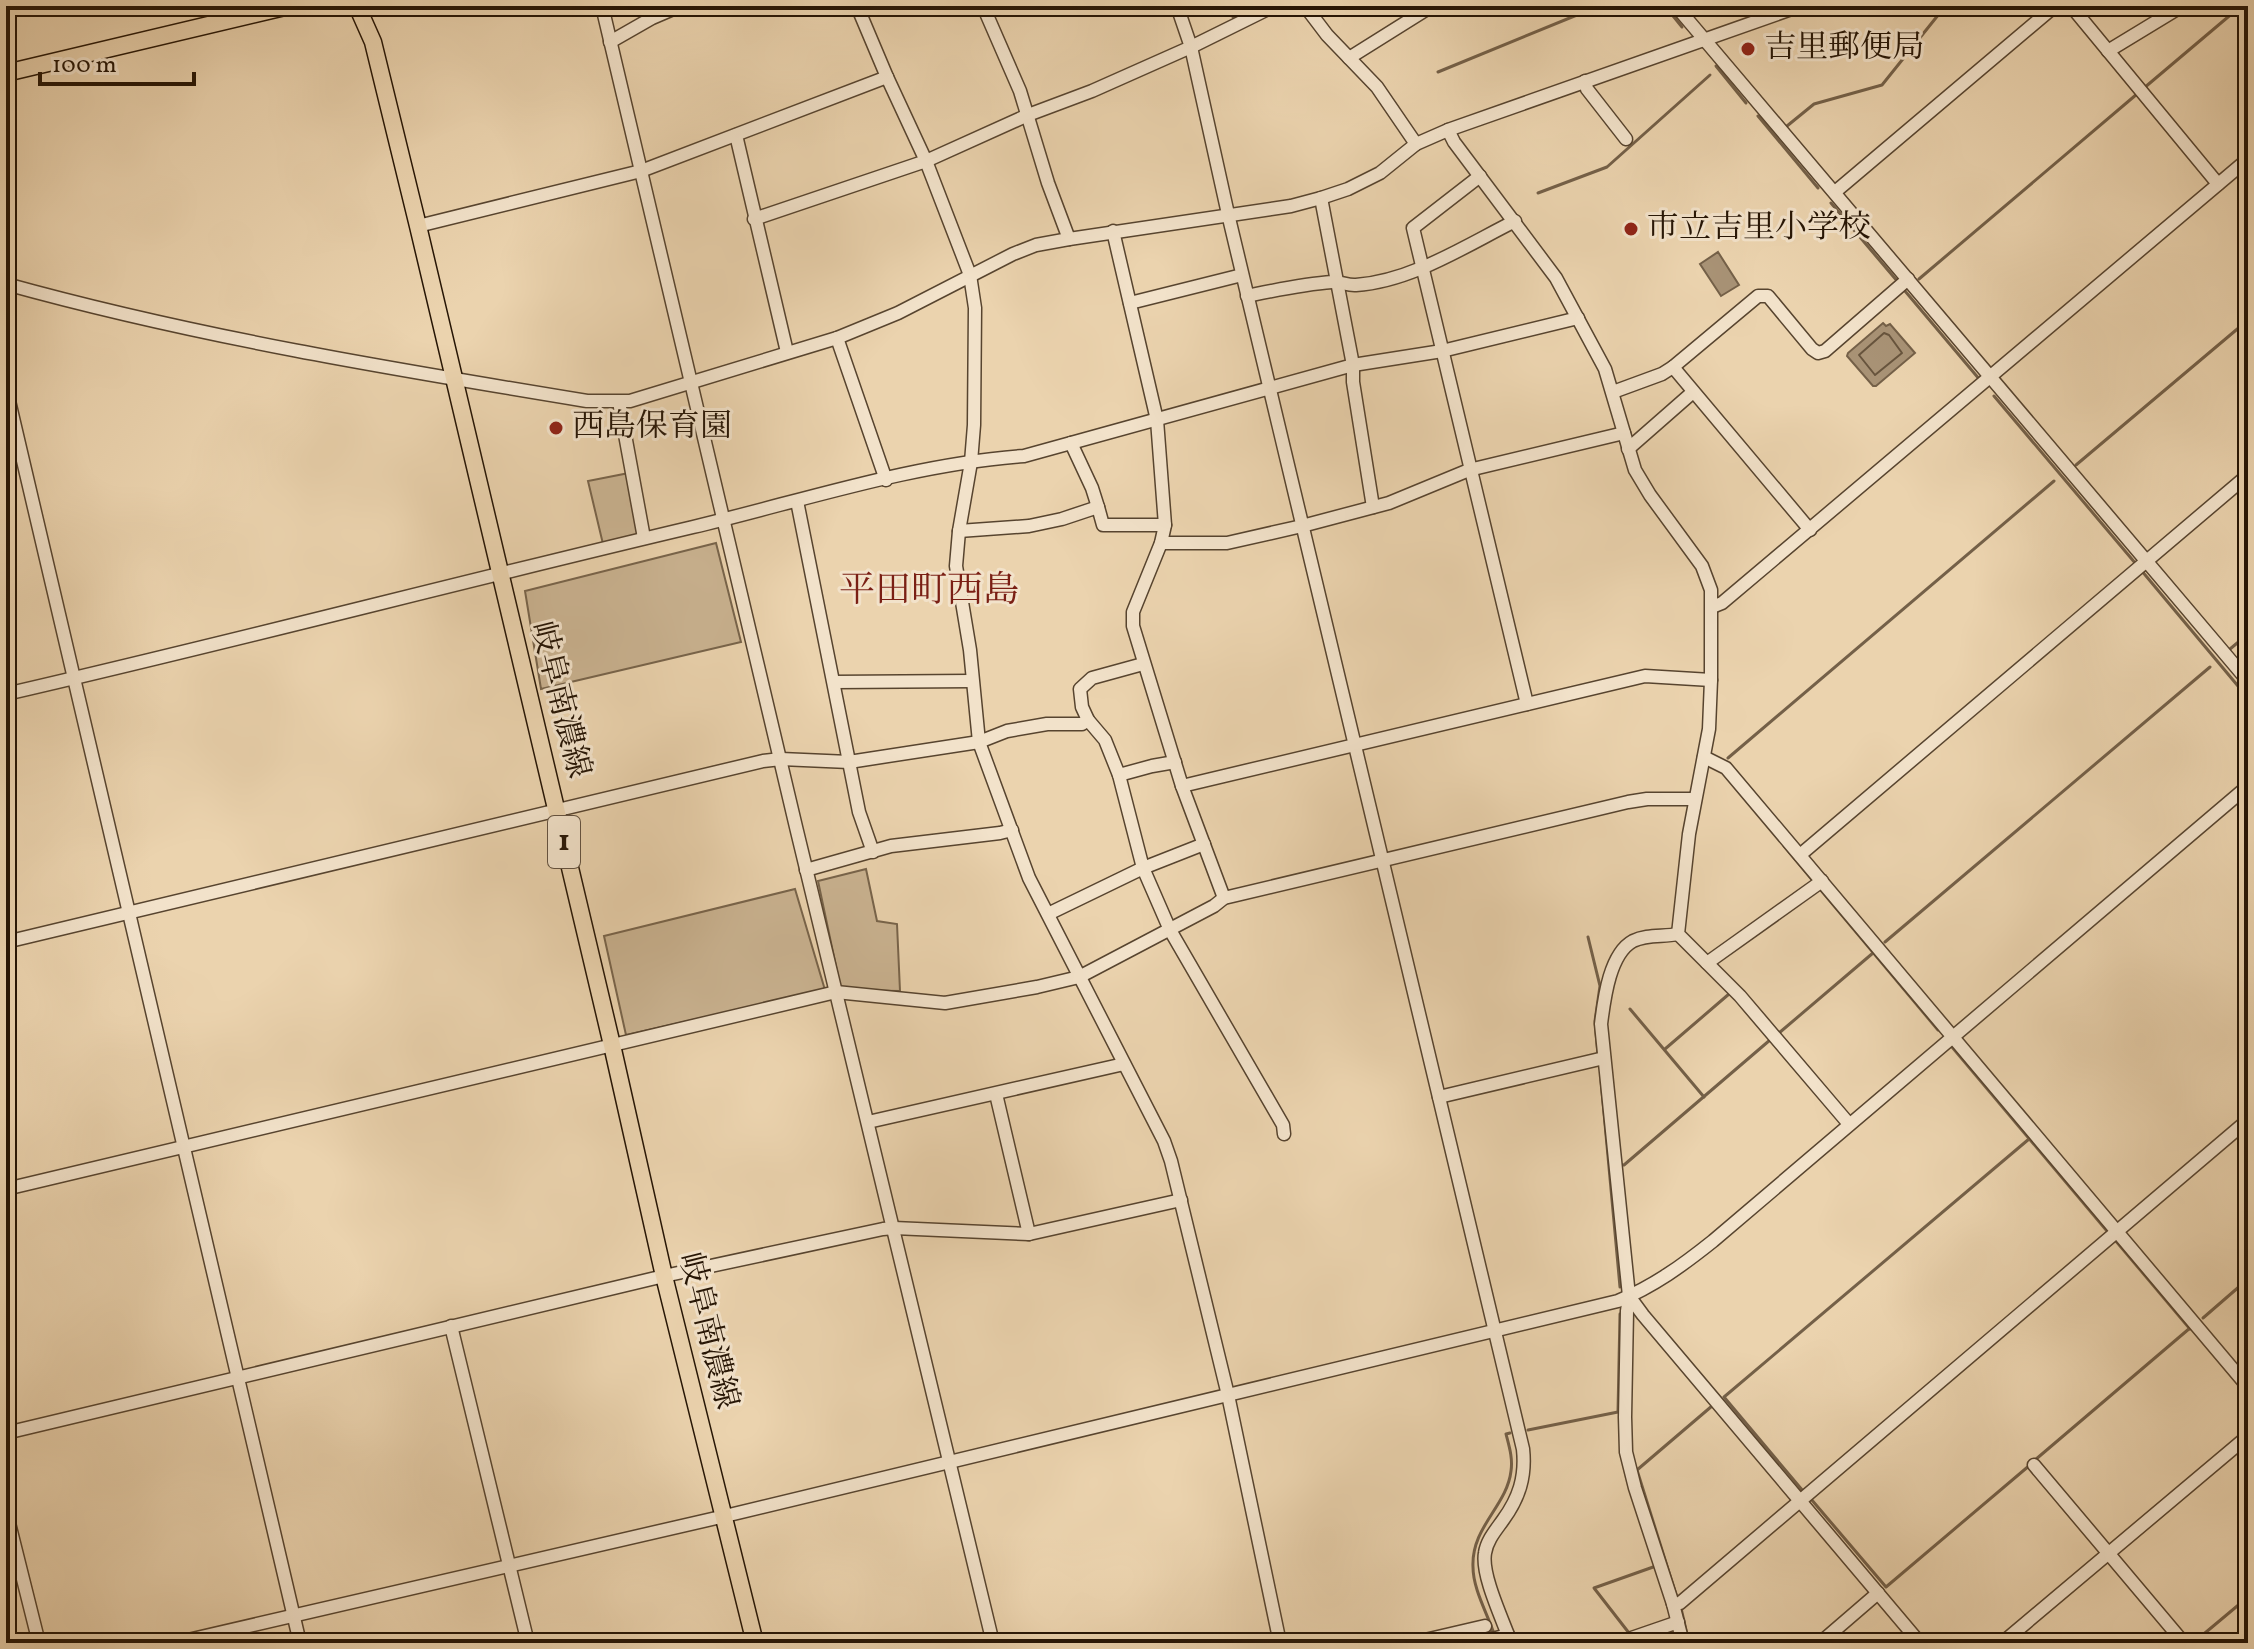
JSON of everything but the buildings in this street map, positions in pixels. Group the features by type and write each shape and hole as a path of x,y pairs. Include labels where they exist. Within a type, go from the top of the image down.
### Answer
{"main road":[{"path":"6,73 289,6"},
{"name":"岐阜南濃線","path":"357,6 373,42 418,226 664,1276 755,1643"}],"street":[{"path":"602,6 993,1643"},
{"path":"610,42 680,6"},
{"path":"857,6 926,161 970,275 975,308 971,462 956,566 970,650 979,742 1029,878 1164,1141 1171,1161 1228,1395 1280,1643"},
{"path":"983,6 1020,91 1069,239"},
{"path":"1177,6 1191,47 1242,275 1525,1463 1521,1490 1487,1544 1484,1556 1485,1572 1509,1639 1476,1643"},
{"path":"754,219 926,161 1191,47 1274,6"},
{"path":"1305,6 1327,35 1377,87 1416,144"},
{"path":"1349,58 1432,6"},
{"path":"1676,6 1991,376 2141,565 2248,681"},
{"path":"6,284 321,356 587,401 619,402 837,338 898,313 1036,245 1291,206 1348,189 1380,173 1416,144 1448,130 1800,6"},
{"path":"1835,192 2055,6"},
{"path":"2071,6 2218,184"},
{"path":"2108,51 2182,6"},
{"path":"418,226 641,171 887,77"},
{"path":"1585,81 1587,89 1626,139"},
{"path":"1448,130 1556,278 1605,369 1635,470 1702,566 1711,590 1709,729 1689,834 1678,934"},
{"path":"736,135 787,352"},
{"path":"1712,607 1722,603 1810,530 2248,159"},
{"path":"1480,176 1413,228 1527,704"},
{"path":"1321,198 1353,365 1373,507"},
{"path":"1247,296 1301,285 1337,281 1353,286 1388,278 1421,268 1515,221"},
{"path":"1113,231 1157,420 1165,525 1161,543 1133,612 1133,626 1182,786 1224,898"},
{"path":"1130,303 1242,275"},
{"path":"1613,392 1673,367 1758,296 1768,296 1818,353 1825,351 1908,279"},
{"path":"6,694 886,480 971,462 1024,456 1353,365 1442,351 1578,318"},
{"path":"837,338 886,480"},
{"path":"1673,367 1810,530"},
{"path":"6,388 300,1643"},
{"path":"1628,449 1693,392"},
{"path":"619,402 644,538"},
{"path":"1161,543 1227,543 1302,526 1389,503 1469,470 1624,433"},
{"path":"1071,443 1092,488 1103,525 1165,525"},
{"path":"1800,855 2248,475"},
{"path":"797,501 859,812 873,852"},
{"path":"959,531 1029,526 1098,507"},
{"path":"1143,664 1092,678 1080,689 1082,707 1088,720 1105,740 1119,775 1143,868 1170,930 1283,1125 1284,1134"},
{"path":"1182,786 1645,676 1711,680"},
{"path":"834,682 972,681"},
{"path":"6,942 763,761 849,762 979,742 1007,731 1047,724 1082,724 1088,720"},
{"path":"1704,757 1726,768 2248,1387"},
{"path":"1119,775 1175,762"},
{"path":"175,1643 725,1516 1598,1308 1629,1296 1684,1265 2248,786"},
{"path":"6,1189 836,992 945,1003 1079,977 1224,898 1628,802 1695,799"},
{"path":"806,870 891,846 1012,830"},
{"path":"1048,914 1143,868 1204,844"},
{"path":"1707,963 1822,881"},
{"path":"1678,934 1740,996 1849,1124"},
{"path":"1678,934 1645,937 1624,948 1614,965 1604,996 1601,1024 1629,1296 1626,1452 1683,1643"},
{"path":"1439,1097 1604,1058"},
{"path":"868,1122 1124,1064"},
{"path":"996,1094 1029,1234"},
{"path":"1673,1604 1680,1603 2248,1120"},
{"path":"6,1433 664,1276 894,1228 1029,1234 1181,1200"},
{"path":"1629,1296 1920,1643"},
{"path":"451,1326 528,1643"},
{"path":"2002,1643 2248,1436"},
{"path":"2034,1465 2111,1550 2184,1643"},
{"path":"6,1511 39,1643"},
{"path":"1820,1643 1878,1593"},
{"path":"1617,1643 1678,1622"},
{"path":"1412,1643 1464,1637 1485,1626"}],"shaded area":[{"path":"629,473 641,535 603,544 588,481"},
{"path":"716,543 741,642 541,689 525,591"},
{"path":"866,869 877,921 897,924 900,991 841,990 818,881"},
{"path":"795,889 825,990 626,1035 604,936"}],"water":[{"path":"1718,252 1739,285 1721,296 1700,264"},
{"path":"1883,323 1886,326 1890,324 1915,353 1873,386 1847,356"}],"waterway":[{"path":"1226,6 1235,20"},
{"path":"1438,72 1599,6"},
{"path":"1665,6 1682,27"},
{"path":"1787,126 1814,104 1882,85 1943,9 1975,6"},
{"path":"2144,88 2241,6"},
{"path":"1716,66 1746,103"},
{"path":"1538,193 1607,167 1710,75"},
{"path":"1919,279 2137,94"},
{"path":"1758,116 1818,188"},
{"path":"1831,203 1898,282"},
{"path":"1905,291 1980,380"},
{"path":"2076,465 2248,320"},
{"path":"1994,396 2136,564"},
{"path":"1728,758 2054,481"},
{"path":"2141,570 2248,698"},
{"path":"2230,649 2248,634"},
{"path":"1885,942 2210,667"},
{"path":"1784,846 1814,882"},
{"path":"1820,889 1938,1030"},
{"path":"1588,937 1600,986 1595,1021 1598,1055"},
{"path":"1779,1033 1873,953"},
{"path":"1665,1049 1729,994"},
{"path":"1630,1009 1704,1097"},
{"path":"1620,1165 1624,1165 1770,1040"},
{"path":"1952,1047 2107,1231"},
{"path":"1601,1080 1620,1287"},
{"path":"1803,1491 1724,1397 2029,1139"},
{"path":"2115,1240 2190,1329"},
{"path":"2203,1318 2248,1279"},
{"path":"1528,1430 1618,1412 1620,1314"},
{"path":"2035,1460 2190,1328"},
{"path":"1677,1598 1637,1470 1712,1406"},
{"path":"1443,1643 1493,1631 1475,1583 1474,1553 1483,1528 1508,1484 1511,1461 1506,1434 1510,1433"},
{"path":"1811,1499 1886,1587 2030,1465"},
{"path":"1629,1633 1594,1588 1656,1566"},
{"path":"2193,1643 2248,1597"},
{"path":"1681,1608 1689,1643"},
{"path":"2186,1636 2192,1643"}],"place":[{"name":"吉里郵便局","path":"1748,49"},
{"name":"市立吉里小学校","path":"1631,229"},
{"name":"西島保育園","path":"556,428"}],"district":[{"name":"平田町西島","path":"929,592"}]}
